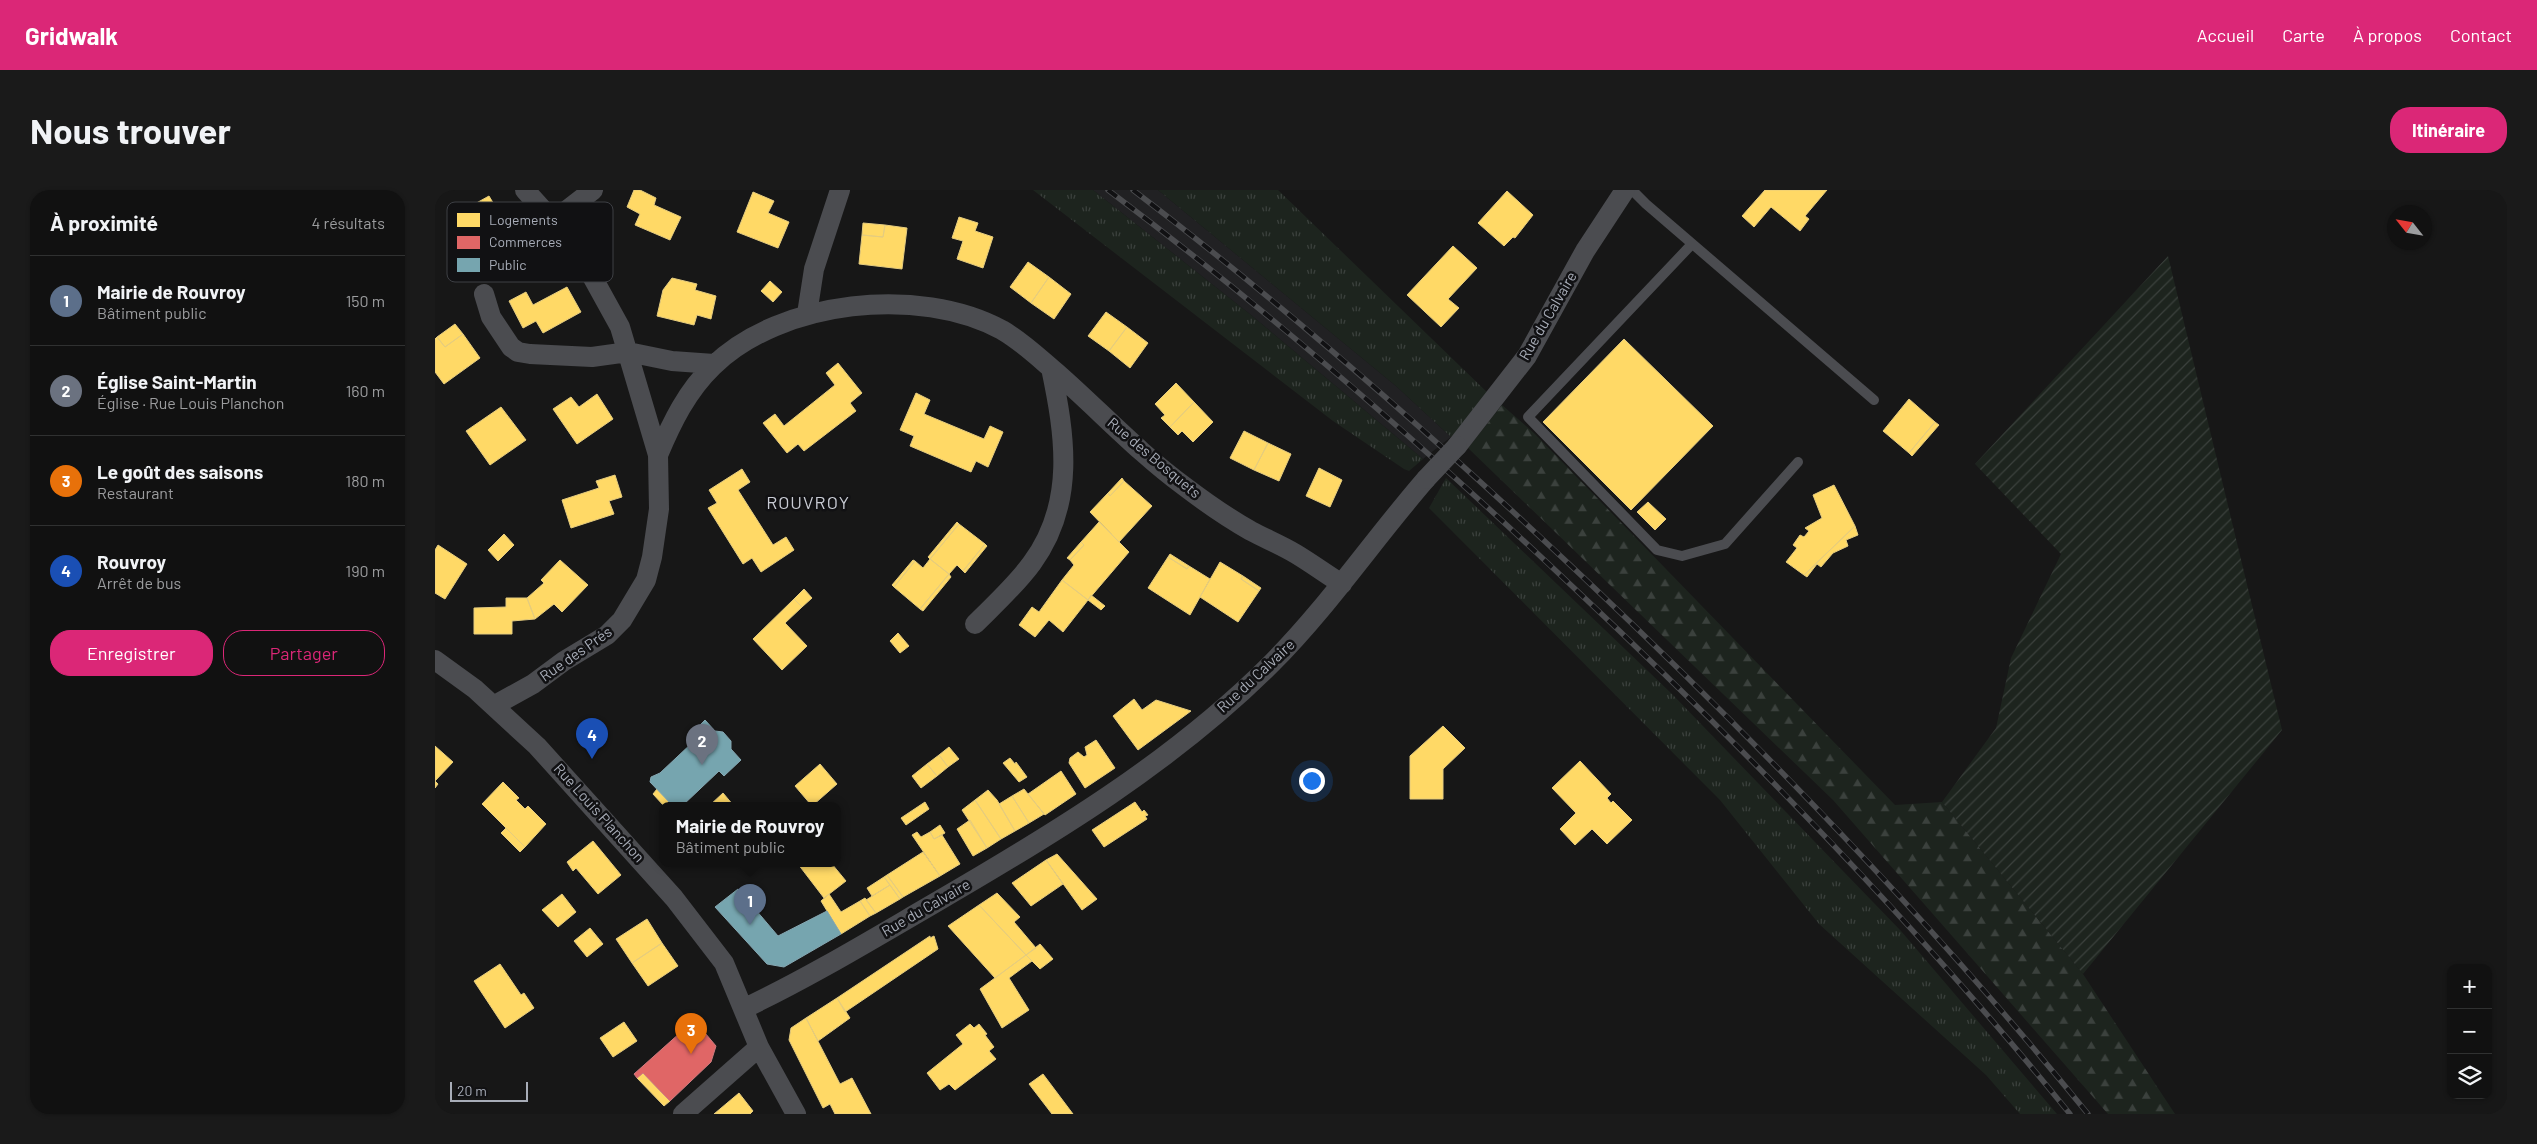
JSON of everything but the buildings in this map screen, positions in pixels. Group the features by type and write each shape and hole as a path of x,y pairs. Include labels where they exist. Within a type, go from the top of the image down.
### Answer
{"street":[{"name":"Rue des Prés","path":"525,190 536,202"},
{"path":"578,202 593,190"},
{"path":"807,314 814,269 840,190"},
{"name":"Rue du Calvaire","path":"745,1008 787,988 1010,860 1116,791 1234,699 1304,631 1426,479 1457,446 1527,356 1585,251 1625,190"},
{"name":"Rue des Prés","path":"495,705 533,684 564,661 607,635 622,620 646,580 655,541 659,509 658,455 620,327 596,282"},
{"path":"483,294 491,318 511,347 518,352 592,357 628,352 672,361 714,364"},
{"name":"Rue des Bosquets","path":"658,455 683,402 714,364 756,334 807,314 862,305 927,307 947,310 966,315 1002,330 1051,368 1183,486 1249,530 1295,553 1342,584"},
{"path":"975,624 1022,576 1033,561 1052,528 1059,505 1063,480 1063,429 1051,368"},
{"name":"Rue Louis Planchon","path":"435,660 495,705 559,768 674,898 724,963 745,1008 759,1047 796,1114"},
{"path":"683,1114 759,1047"}],"lane":[{"path":"1632,190 1874,400"},
{"path":"1692,244 1528,417 1657,550 1682,556 1725,544 1798,462"}],"shaded area":[{"path":"1093,190 1158,190 1396,386 1451,437 1423,459 1251,315"}],"green space":[{"path":"1033,190 1093,190 1251,315 1423,459 1409,471 1404,469 1333,421"},
{"path":"1158,190 1278,190 1491,396 1451,437 1396,386"},
{"path":"2168,256 2282,730 2083,974 1942,802 1996,728 2011,658 2061,554 1975,464"},
{"path":"1502,405 1535,434 1895,805 1942,802 2083,974 2175,1114 2108,1114 1833,800 1468,448"},
{"path":"1446,478 1672,694 1901,931 2057,1114 2020,1114 1986,1075 1819,924 1720,800 1429,508"}],"railway":[{"path":"1108,190 1169,236 1288,332 1404,432 1639,649 1831,842 1953,976 2070,1114"},
{"path":"1133,190 1250,282 1364,378 1475,477 1651,642 1781,772 1908,905 1969,973 2088,1114"}],"place":[{"name":"Rouvroy","path":"592,759"},
{"name":"Église Saint-Martin","path":"702,765"},
{"name":"Mairie de Rouvroy","path":"750,925"},
{"name":"Le goût des saisons","path":"691,1054"}],"district":[{"name":"ROUVROY","path":"808,503"}]}
